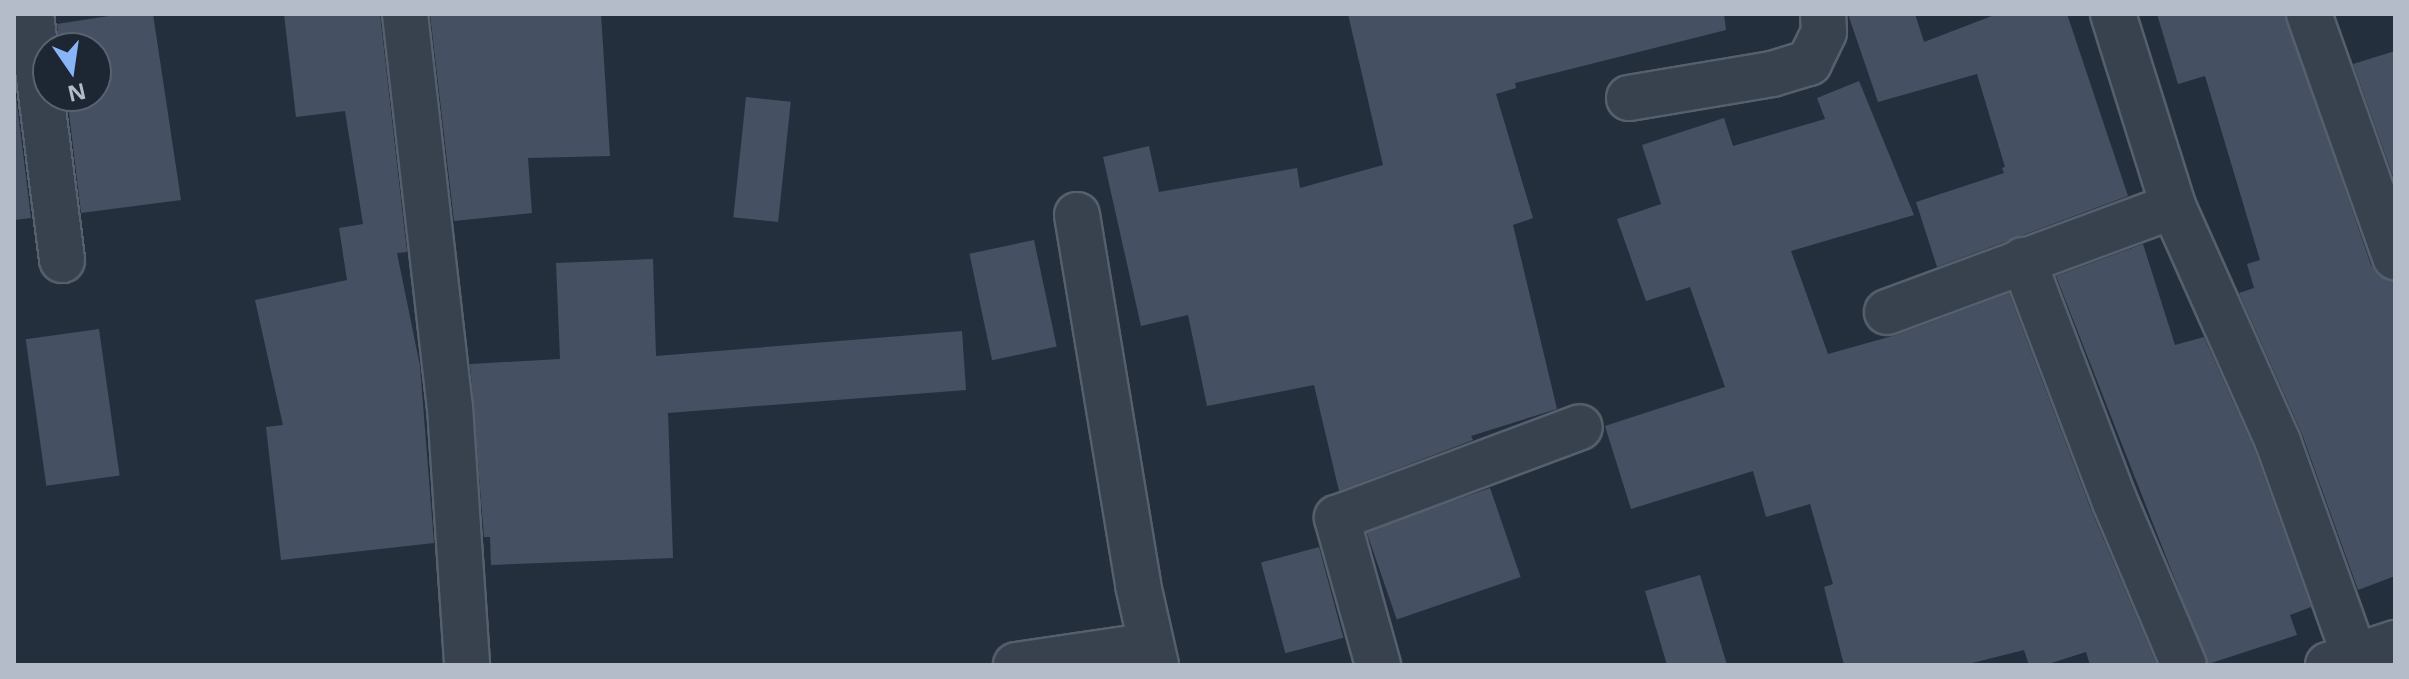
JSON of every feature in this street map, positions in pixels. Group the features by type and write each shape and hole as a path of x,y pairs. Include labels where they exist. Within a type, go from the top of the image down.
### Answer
{"street":[{"path":"31,14 62,260"},
{"path":"405,14 450,407 467,665"},
{"path":"1629,98 1772,74 1809,63 1824,32 1823,14"},
{"path":"2113,14 2173,206 2278,442 2359,657"},
{"path":"2309,14 2395,257"},
{"path":"1887,312 2173,206"},
{"path":"1016,665 1154,655 1138,585 1077,215"},
{"path":"2023,260 2115,502 2184,665"},
{"path":"1378,665 1337,518 1580,427"}],"building":[{"path":"122,14 153,14 181,200 81,213 69,112 112,112 112,32 58,32 57,24"},
{"path":"284,14 380,14 407,252 397,253 420,366 434,543 281,560 266,427 283,425 255,300 347,280 339,228 363,224 345,111 296,117"},
{"path":"430,14 601,14 610,156 528,158 532,213 454,221"},
{"path":"1348,14 1724,14 1726,30 1515,83 1516,88 1496,94 1533,218 1513,225 1557,409 1471,436 1473,440 1339,491 1314,385 1207,406 1188,315 1141,326 1103,157 1149,146 1159,192 1297,168 1300,188 1383,165"},
{"path":"1848,14 1915,14 1924,42 1997,14 2067,14 2128,196 1937,267 1916,202 2004,173 2002,168 2005,167 1977,74 1878,102"},
{"path":"2157,14 2285,14 2371,265 2379,276 2395,281 2395,576 2358,590 2302,434 2239,293 2254,288 2247,264 2260,260 2205,76 2178,84"},
{"path":"2395,51 2395,182 2353,64"},
{"path":"14,79 31,218 14,220"},
{"path":"1859,81 1914,215 1791,251 1828,354 1896,335 2009,293 2092,512 2157,665 2090,665 2086,652 2045,665 2029,665 2024,650 1964,665 1844,665 1824,587 1833,584 1810,504 1766,517 1753,471 1631,509 1605,426 1725,387 1690,287 1646,301 1617,219 1661,204 1642,145 1724,118 1733,146 1825,119 1817,98"},
{"path":"746,97 791,102 778,222 733,217"},
{"path":"1034,240 1057,347 992,360 969,254"},
{"path":"2143,244 2175,345 2204,337 2255,451 2311,607 2290,615 2297,635 2208,664 2056,276"},
{"path":"653,259 656,356 962,331 966,390 668,413 673,558 491,565 490,537 484,537 470,364 560,359 556,263"},
{"path":"99,329 120,476 46,486 26,339"},
{"path":"1490,488 1521,577 1397,620 1366,531"},
{"path":"1319,547 1343,638 1285,653 1261,563"},
{"path":"1700,575 1727,665 1667,665 1645,591"}]}
